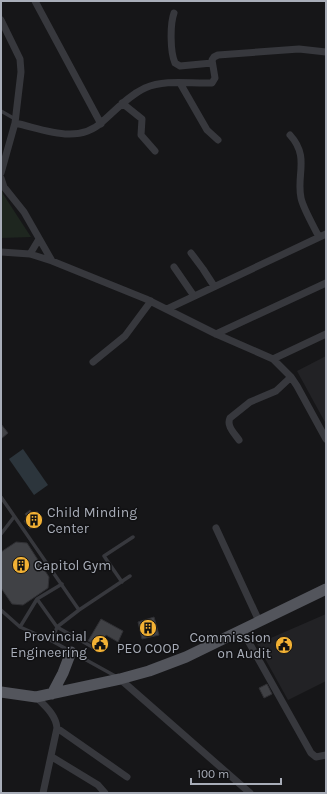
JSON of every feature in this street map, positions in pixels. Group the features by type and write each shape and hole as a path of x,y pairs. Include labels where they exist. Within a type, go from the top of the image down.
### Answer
{"main road":[{"path":"1,692 36,697 120,679 149,670 186,657 326,589"},
{"path":"52,694 64,673 71,652"}],"street":[{"path":"35,1 101,124"},
{"path":"174,13 171,23 172,54 175,63 180,66 212,63"},
{"path":"1,20 20,59 21,66 15,121 1,174"},
{"path":"15,121 66,134 77,135 101,124 122,103 153,85 180,83 201,84 214,82 215,78 212,60 218,55 299,49 326,52"},
{"path":"180,83 207,130 218,140"},
{"path":"122,103 142,119 141,135 154,151"},
{"path":"166,309 323,236 301,198 302,170 300,154 298,146 290,135"},
{"path":"1,178 4,187 24,212 52,261"},
{"path":"30,254 39,239"},
{"path":"1,252 30,254 52,261 151,301 216,334 273,359 291,377 304,397 326,439"},
{"path":"191,253 204,269 214,286"},
{"path":"174,267 194,296"},
{"path":"216,334 326,283"},
{"path":"93,362 134,327 151,301"},
{"path":"273,359 326,334"},
{"path":"239,440 229,426 228,421 230,418 250,402 276,391 291,377"},
{"path":"216,528 259,621"},
{"path":"242,630 311,753 316,757 326,755"},
{"path":"120,679 250,793"},
{"path":"36,697 57,721 52,757 44,793"},
{"path":"57,728 127,777"},
{"path":"52,757 98,785 105,793"}],"lane":[{"path":"1,111 15,121"},
{"path":"1,497 79,610"},
{"path":"1,534 14,517"},
{"path":"122,582 104,556 133,537"},
{"path":"52,641 57,627 79,610 130,576"},
{"path":"20,627 37,599 62,584"},
{"path":"37,599 57,627 94,648 99,649 106,646"},
{"path":"1,610 20,627 52,641 120,679"}],"shaded area":[{"path":"1,183 3,194 31,237 1,238"},
{"path":"326,356 326,424 297,371"},
{"path":"23,449 48,485 34,495 9,459"},
{"path":"326,614 326,681 288,700 257,644"}],"building":[{"path":"1,424 8,433 1,439"},
{"name":"Child Minding Center","path":"30,510 33,514 37,511 43,519 30,529 24,521 28,518 25,514"},
{"name":"Capitol Gym","path":"16,542 27,543 49,577 48,588 23,605 12,604 1,588 1,552"},
{"name":"PEO COOP","path":"154,617 159,635 142,639 138,622"},
{"path":"101,619 123,631 118,642 106,635 101,643 96,645 88,641"},
{"path":"267,684 272,694 264,698 259,688"}],"place":[{"name":"Child Minding Center","path":"34,520"},
{"name":"Capitol Gym","path":"21,565"},
{"name":"PEO COOP","path":"148,628"},
{"name":"Provincial Engineering","path":"100,644"},
{"name":"Commission on Audit","path":"284,645"}]}
